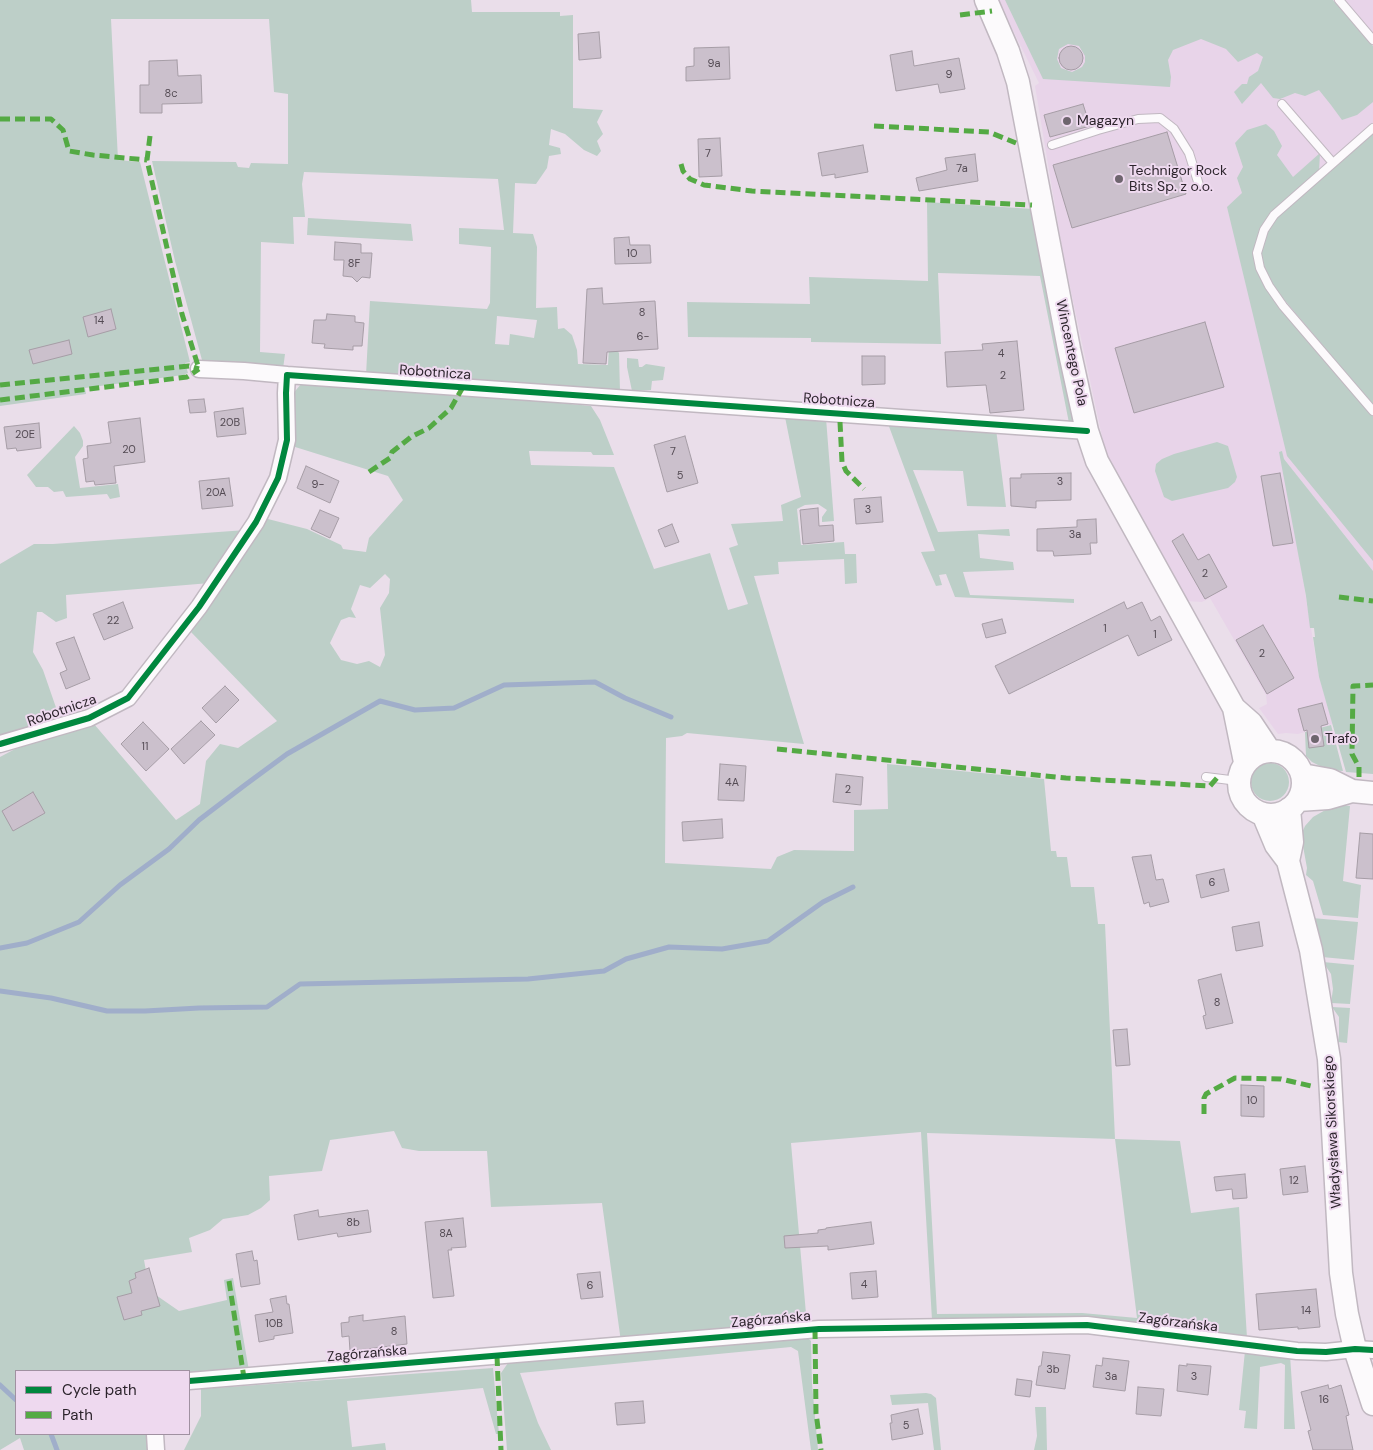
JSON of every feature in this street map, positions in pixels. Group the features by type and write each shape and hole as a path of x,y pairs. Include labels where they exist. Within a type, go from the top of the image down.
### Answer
{"street":[{"name":"Wincentego Pola","path":"986,0 1008,51 1018,82 1069,349 1087,431 1097,461 1234,708 1251,723 1269,750"},
{"path":"199,369 287,375"},
{"name":"Robotnicza","path":"0,744 89,718 128,698 187,623 256,522 278,478 287,440 287,375 840,418 1087,431"},
{"name":"Wincentego Pola","path":"1234,708 1242,772"},
{"path":"1294,804 1303,786 1302,775 1294,760 1287,754 1278,751 1260,752 1242,772 1242,797 1254,811 1272,815 1281,813 1294,804 1363,792"},
{"path":"1302,775 1330,780 1363,792"},
{"name":"Władysława Sikorskiego","path":"1288,861 1292,842 1294,804"},
{"name":"Władysława Sikorskiego","path":"1263,814 1276,845 1288,861 1311,950 1329,1059 1341,1273 1347,1314 1364,1349 1373,1404"},
{"name":"Zagórzańska","path":"190,1381 819,1329 1086,1325 1297,1351 1326,1352 1364,1349"},
{"path":"155,1435 156,1450"}],"lane":[{"path":"1339,0 1373,40"},
{"path":"1282,104 1333,163"},
{"path":"1052,145 1138,119 1160,118 1174,129 1189,153 1199,185"},
{"path":"1373,128 1274,215 1264,230 1257,253 1260,268 1278,299 1373,411"},
{"path":"1206,777 1242,772"}],"shaded area":[{"path":"0,0 471,0 472,12 560,12 560,16 573,15 573,108 603,110 597,122 603,134 597,141 601,151 597,156 584,150 565,134 551,129 549,145 560,148 561,154 549,156 547,168 536,184 515,183 513,233 533,234 537,247 536,308 557,307 558,329 564,328 572,335 577,350 578,364 608,365 609,345 616,349 619,353 620,392 366,375 370,301 487,309 490,303 491,247 459,244 459,228 504,230 498,179 304,172 302,184 305,217 293,217 294,244 261,242 260,352 285,354 283,369 212,366 202,360 175,261 152,161 236,162 238,167 249,168 251,163 288,164 288,94 274,92 269,19 111,19 118,160 140,162 190,362 185,363 188,373 85,388 86,394 0,406","holes":["497,316 537,320 534,338 510,334 509,345 495,344"]},
{"path":"998,0 1373,0 1373,571 1284,459 1282,451 1319,677 1333,724 1298,734 1278,734 1259,708 1267,704 1266,695 1210,598 1202,602 1186,601 1106,455 1063,254 1035,86 1039,83"},
{"path":"1005,0 1333,0 1373,46 1373,102 1357,115 1342,120 1319,90 1305,96 1295,93 1280,99 1273,98 1261,83 1242,104 1234,92 1242,84 1247,84 1249,77 1258,71 1263,57 1257,53 1238,62 1226,49 1201,39 1173,50 1168,60 1171,77 1170,87 1043,79","holes":["1068,44 1079,46 1085,56 1085,62 1082,67 1072,72 1061,68 1057,59 1059,49"]},
{"path":"1266,124 1274,131 1282,146 1277,155 1293,177 1320,153 1319,171 1266,219 1254,251 1257,269 1265,288 1373,415 1373,561 1287,456 1227,207 1242,193 1237,178 1243,167 1235,143 1247,130"},
{"path":"1373,133 1373,405 1271,284 1263,267 1260,253 1268,231 1277,218"},
{"path":"927,202 1033,209 1075,422 1069,423 1040,276 938,273 941,344 811,342 811,338 688,337 687,302 810,304 809,277 928,281"},
{"path":"308,218 411,224 413,241 307,235"},
{"path":"627,358 638,359 639,367 646,364 665,367 663,380 652,381 651,390 632,391"},
{"path":"302,383 429,390 591,406 600,420 614,455 593,455 591,452 529,451 531,465 614,467 654,569 710,553 728,610 748,604 729,548 738,545 731,524 783,521 781,505 801,497 785,417 700,413 701,410 826,418 834,521 822,522 822,517 827,510 818,504 805,505 797,509 801,545 844,542 845,554 856,554 857,583 845,584 844,559 778,562 779,574 754,576 804,744 687,733 682,736 666,738 665,863 771,869 777,857 794,850 854,851 854,810 888,809 887,764 1044,779 1051,851 1056,851 1057,857 1067,857 1071,887 1094,887 1098,924 1105,924 1115,1139 1180,1141 1191,1213 1239,1207 1247,1338 932,1320 921,1132 791,1143 807,1325 621,1342 602,1203 491,1207 487,1151 419,1151 402,1148 394,1131 330,1140 322,1171 269,1176 270,1200 261,1208 248,1215 223,1219 210,1230 189,1238 192,1252 144,1260 148,1282 153,1293 179,1311 227,1300 224,1280 233,1278 249,1371 194,1371 190,1373 190,1370 15,1370 15,1435 146,1435 148,1450 24,1450 20,1438 0,1450 0,757 15,749 94,724 176,820 200,804 206,761 220,744 238,748 277,721 191,632 264,518 307,529 341,545 343,549 366,552 369,538 403,500 388,476 292,446 290,397","holes":["385,574 390,579 389,593 380,608 385,655 380,667 369,661 357,664 341,660 330,643 341,620 349,617 356,618 351,609 360,585 370,588","927,1133 1115,1139 1137,1318 1082,1313 937,1314"]},
{"path":"887,421 996,429 1006,507 967,506 963,471 913,470 938,532 1009,529 1010,536 978,534 980,558 1013,562 1014,570 963,572 970,595 1074,599 1074,603 955,597 946,574 939,575 942,585 936,586 921,552 935,551"},
{"path":"74,426 80,433 83,441 83,446 75,457 80,488 118,484 120,497 110,499 107,494 66,497 63,491 54,492 48,487 36,487 27,475"},
{"path":"1217,442 1228,446 1237,477 1235,482 1228,488 1172,501 1164,497 1155,471 1156,464 1174,454"},
{"path":"1282,451 1284,459 1373,571 1373,774 1346,772 1319,677 1313,637 1315,637 1314,628 1310,628 1306,596 1279,452"},
{"path":"246,530 210,583 66,595 67,618 56,622 42,612 37,612 33,652 43,670 61,722 0,744 0,564 34,544"},
{"path":"1331,725 1343,771 1328,770 1312,762 1306,756 1305,732"},
{"path":"1270,763 1283,769 1289,782 1283,795 1270,801 1257,795 1251,782 1257,769"},
{"path":"1336,804 1350,806 1343,881 1361,885 1358,918 1323,915 1313,881 1306,875 1307,868 1301,835 1305,826 1313,817"},
{"path":"1312,918 1358,922 1354,960 1322,957"},
{"path":"1323,962 1354,965 1350,1004 1331,1003 1333,989 1331,974"},
{"path":"1332,1007 1350,1008 1347,1043 1338,1042 1339,1017"},
{"path":"808,1338 811,1341 812,1384 818,1450 811,1450 798,1351 791,1347 520,1373 538,1423 551,1450 507,1450 501,1373 508,1363"},
{"path":"1245,1351 1290,1355 1295,1429 1284,1429 1285,1365 1281,1363 1260,1367 1257,1429 1244,1428 1246,1411 1239,1410"},
{"path":"493,1368 499,1434 496,1434 483,1388 347,1401 352,1447 385,1443 386,1450 184,1450 201,1416 201,1389"},
{"path":"926,1393 936,1398 941,1450 934,1450 928,1403 892,1405 890,1395"},
{"path":"1035,1407 1046,1407 1047,1450 1034,1450 1037,1436"}],"building":[{"path":"599,32 601,58 579,60 578,34"},
{"path":"1071,46 1079,50 1083,58 1079,66 1071,70 1063,66 1059,58 1063,50"},
{"path":"729,47 730,79 686,81 686,67 694,66 694,48"},
{"path":"912,51 914,66 959,58 965,89 940,93 938,84 896,91 890,55"},
{"path":"177,60 178,76 201,75 202,103 162,104 162,113 140,113 140,85 149,85 149,61"},
{"name":"Magazyn","path":"1083,104 1090,126 1050,137 1044,115"},
{"name":"Technigor Rock Bits Sp. z o.o.","path":"1167,132 1186,194 1072,228 1053,165"},
{"path":"720,138 722,176 699,177 698,139"},
{"path":"863,145 868,172 835,178 835,174 822,176 818,153"},
{"path":"975,154 978,181 919,191 916,178 947,170 945,158"},
{"path":"629,237 630,245 650,245 651,263 615,264 614,238"},
{"path":"335,242 361,244 361,253 372,253 370,278 362,277 357,282 352,277 343,276 344,260 334,260"},
{"path":"602,288 603,304 655,301 658,349 607,352 606,364 583,363 587,289"},
{"path":"111,309 116,329 88,337 83,317"},
{"path":"327,314 355,316 355,322 364,323 362,346 353,346 353,350 324,348 325,344 312,343 314,320 326,320"},
{"path":"1205,322 1224,387 1134,413 1115,348"},
{"path":"69,340 72,354 33,364 29,350"},
{"path":"1017,341 1024,410 990,413 986,385 947,387 945,352 983,350 982,344"},
{"path":"862,356 885,356 885,384 862,385"},
{"path":"204,399 206,412 190,413 188,400"},
{"path":"243,408 246,434 217,437 214,412"},
{"path":"140,418 145,462 114,466 116,483 95,485 94,481 86,482 83,459 88,458 87,446 111,443 108,422"},
{"path":"39,423 41,448 17,451 16,448 7,449 4,427"},
{"path":"685,436 698,483 667,492 654,445"},
{"path":"306,466 339,481 330,503 297,488"},
{"path":"1071,473 1071,500 1036,501 1036,508 1011,506 1010,478 1021,478 1021,474"},
{"path":"1280,473 1293,543 1273,546 1261,476"},
{"path":"229,478 233,506 202,509 199,481"},
{"path":"881,497 883,522 856,524 854,499"},
{"path":"818,508 819,526 833,525 834,541 803,544 800,510"},
{"path":"320,510 339,518 330,538 311,529"},
{"path":"1096,519 1097,543 1090,543 1091,554 1054,556 1053,551 1037,551 1037,529 1077,527 1077,520"},
{"path":"672,524 679,542 665,547 658,530"},
{"path":"1183,534 1198,560 1209,554 1227,587 1205,599 1172,541"},
{"path":"123,602 133,628 104,640 93,614"},
{"path":"1124,602 1127,609 1142,602 1151,621 1160,616 1172,640 1138,656 1128,635 1009,694 995,666"},
{"path":"1002,619 1006,633 986,638 982,624"},
{"path":"1263,625 1294,678 1267,694 1236,640"},
{"path":"74,637 90,679 66,689 60,673 67,670 56,643"},
{"path":"225,686 239,700 216,723 202,708"},
{"path":"1322,703 1328,724 1321,726 1324,746 1309,748 1307,730 1304,731 1298,709"},
{"path":"201,721 215,735 184,764 171,749"},
{"path":"143,722 169,749 146,771 121,744"},
{"path":"720,764 746,766 744,801 718,800"},
{"path":"836,774 863,777 861,805 833,802"},
{"path":"33,792 45,813 13,831 2,811"},
{"path":"722,819 723,838 683,841 682,822"},
{"path":"1360,833 1373,834 1373,879 1356,878"},
{"path":"1151,855 1156,880 1163,879 1169,902 1150,907 1149,902 1144,904 1132,857"},
{"path":"1224,869 1229,891 1201,898 1196,875"},
{"path":"1259,922 1263,946 1236,951 1232,927"},
{"path":"1221,974 1233,1023 1206,1029 1203,1016 1206,1015 1198,980"},
{"path":"1127,1029 1130,1065 1116,1066 1113,1030"},
{"path":"1241,1085 1264,1086 1264,1117 1241,1116"},
{"path":"1305,1166 1308,1192 1283,1195 1280,1169"},
{"path":"1245,1174 1247,1198 1233,1199 1232,1189 1216,1191 1214,1177"},
{"path":"318,1210 319,1217 368,1210 371,1232 338,1237 337,1233 298,1240 294,1215"},
{"path":"463,1218 466,1247 448,1250 454,1296 433,1298 425,1222"},
{"path":"871,1222 874,1244 828,1250 828,1246 785,1248 784,1236 818,1233 818,1230 826,1228"},
{"path":"252,1251 254,1261 257,1260 260,1284 241,1287 236,1254"},
{"path":"149,1268 160,1306 141,1311 142,1315 124,1320 117,1297 132,1293 129,1281 136,1278 135,1273"},
{"path":"876,1271 878,1297 852,1299 850,1273"},
{"path":"600,1272 603,1297 581,1299 577,1274"},
{"path":"1316,1289 1320,1327 1259,1330 1256,1294"},
{"path":"286,1296 293,1333 274,1336 274,1339 259,1342 255,1315 273,1312 270,1299"},
{"path":"363,1315 363,1321 405,1316 407,1344 350,1351 349,1336 342,1337 341,1323 349,1322 349,1317"},
{"path":"1043,1352 1070,1355 1065,1389 1036,1385"},
{"path":"1103,1358 1129,1361 1125,1391 1093,1387 1096,1365 1102,1366"},
{"path":"1187,1364 1211,1366 1208,1395 1177,1391 1179,1365 1187,1366"},
{"path":"1017,1379 1032,1381 1030,1397 1015,1395"},
{"path":"1328,1385 1329,1389 1341,1385 1349,1415 1346,1416 1353,1450 1313,1450 1308,1431 1311,1430 1301,1392"},
{"path":"1138,1387 1164,1389 1161,1416 1136,1414"},
{"path":"643,1401 645,1423 617,1425 615,1403"},
{"path":"918,1409 923,1434 892,1440 891,1415"}],"waterway":[{"path":"0,948 27,943 79,922 120,885 169,849 199,820 287,754 380,701 415,710 454,708 504,685 595,682 625,698 671,717"},
{"path":"0,991 51,998 107,1011 267,1007 300,984 528,979 604,971 626,959 669,947 722,949 768,941 823,902 853,887"},
{"path":"0,1385 15,1399"},
{"path":"51,1435 57,1450"}],"marked path":[{"path":"960,15 992,11"},
{"path":"0,119 51,119 63,130 69,151 147,160"},
{"path":"874,126 989,132 1016,143"},
{"path":"150,136 147,160 182,314 199,369"},
{"path":"681,164 683,171 690,179 704,185 752,191 1032,205"},
{"path":"0,385 189,366 199,369"},
{"path":"0,400 187,377 199,369"},
{"path":"369,472 390,458 392,452 411,437 429,428 451,408 463,387"},
{"path":"840,422 842,462 846,471 864,489"},
{"path":"1339,597 1373,601"},
{"path":"1359,777 1359,767 1352,754 1353,686 1373,685"},
{"path":"777,749 1066,778 1210,786 1217,778"},
{"path":"1204,1114 1204,1098 1206,1094 1235,1078 1281,1079 1311,1086"},
{"path":"229,1281 244,1378"},
{"path":"815,1329 816,1413 821,1450"},
{"path":"497,1356 501,1450"}],"cycle path":[{"path":"0,744 89,718 128,698 199,607 256,522 278,478 287,440 287,375 1087,431"},
{"path":"190,1381 819,1329 1087,1325 1297,1351 1373,1350"}],"place":[{"name":"Magazyn","path":"1067,121"},
{"name":"Technigor Rock Bits Sp. z o.o.","path":"1119,179"},
{"name":"Trafo","path":"1315,739"}]}
